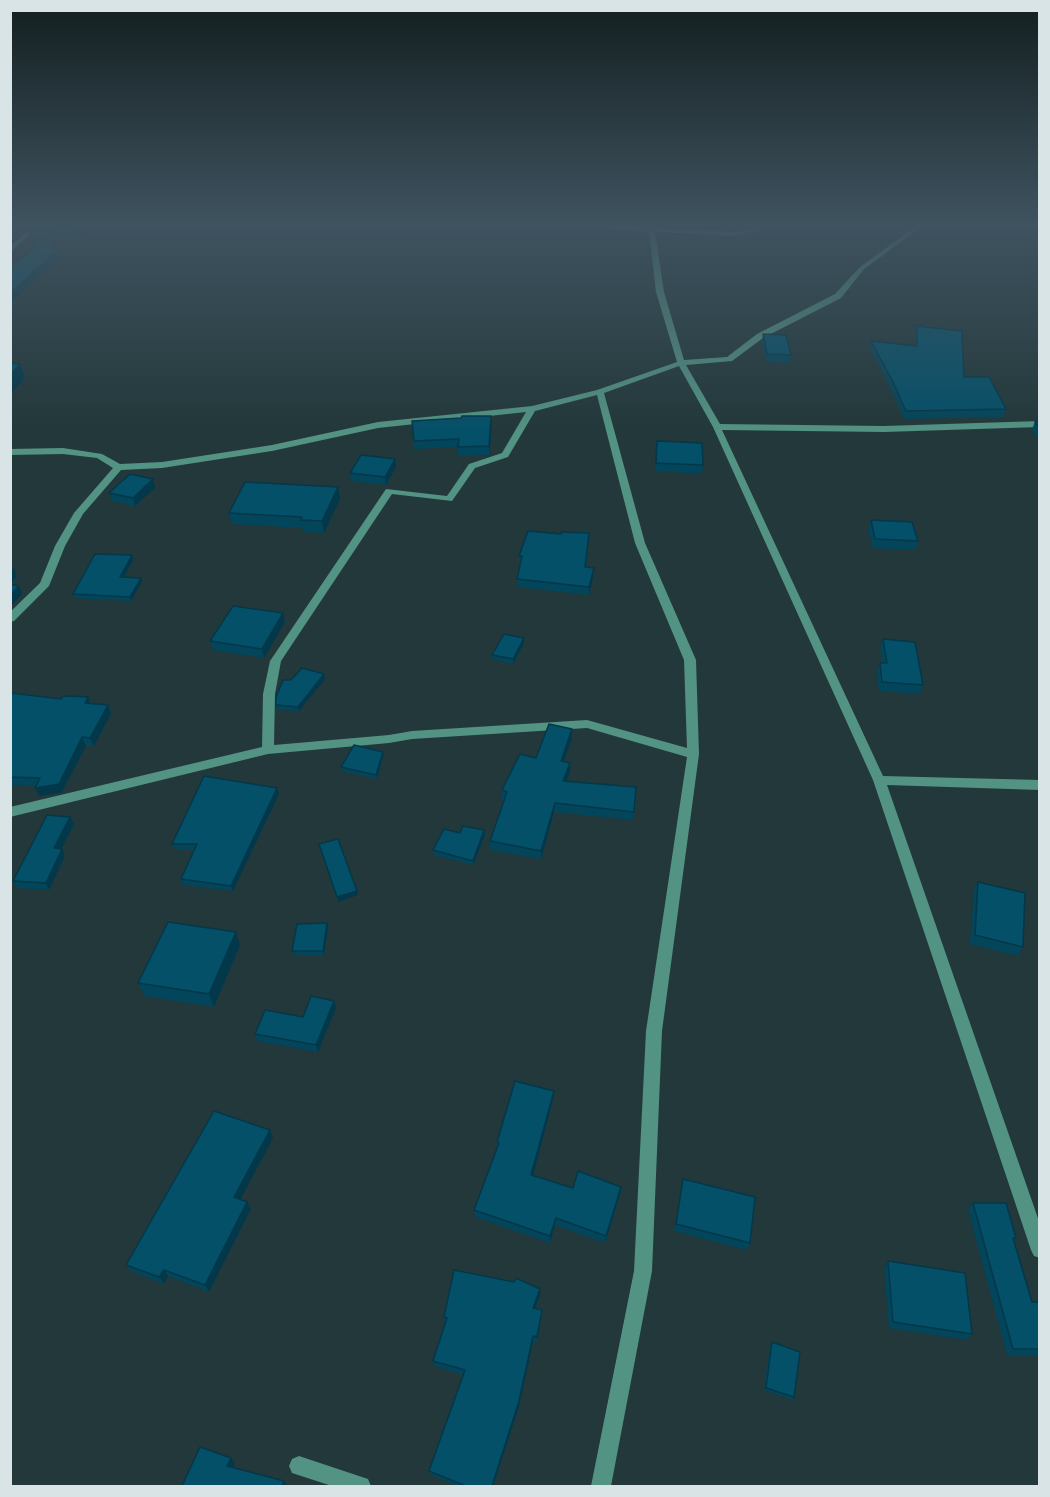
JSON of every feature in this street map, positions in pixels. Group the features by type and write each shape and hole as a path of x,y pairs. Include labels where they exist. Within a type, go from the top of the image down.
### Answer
{"street":[{"path":"660,293 681,363 717,427 879,780 1040,1250"},
{"path":"10,452 63,451 99,456 118,467 162,465 272,448 378,425 532,409 600,392 681,363 729,359 760,336 797,319 841,293"},
{"path":"600,392 640,543 690,660 693,754 654,1031 642,1271 601,1486"},
{"path":"268,750 268,694 276,661 388,491 449,499 472,466 505,455 532,409"},
{"path":"717,427 884,429 1040,424"},
{"path":"10,619 45,584 60,546 79,513 118,467"},
{"path":"10,812 268,750 412,735 587,724 693,754"},
{"path":"879,780 1040,785"},
{"path":"299,1466 361,1486"}],"building":[{"path":"917,326 962,331 964,377 989,377 1006,409 906,411 871,341 917,346"},
{"path":"763,334 786,335 791,355 767,354"},
{"path":"10,363 20,364 10,375"},
{"path":"462,416 491,416 489,446 458,447 459,439 414,441 412,421 461,418"},
{"path":"657,441 702,443 703,465 656,463"},
{"path":"361,455 395,459 385,477 350,473"},
{"path":"130,474 153,479 133,498 109,493"},
{"path":"245,482 338,487 322,521 301,520 302,517 229,513"},
{"path":"871,520 912,522 918,541 875,539"},
{"path":"528,531 561,534 561,532 589,533 585,567 594,568 589,587 517,579 522,556 519,556"},
{"path":"95,554 132,555 120,577 141,578 130,597 73,594"},
{"path":"10,584 19,586 10,595"},
{"path":"233,606 283,613 262,649 210,641"},
{"path":"504,634 524,638 513,659 492,655"},
{"path":"883,639 915,642 923,685 882,682 880,663 887,663"},
{"path":"302,668 324,674 298,707 276,705 276,697 283,680 291,680"},
{"path":"11,693 61,699 63,696 88,697 85,703 108,705 90,738 82,737 59,784 35,788 40,778 10,777"},
{"path":"549,724 572,729 561,761 570,763 563,781 636,787 634,812 555,803 541,851 490,841 507,792 502,790 520,754 536,758"},
{"path":"354,745 383,752 376,775 341,767"},
{"path":"204,776 277,788 231,886 181,879 197,844 172,844"},
{"path":"47,815 70,817 54,848 62,849 46,883 13,881"},
{"path":"463,826 484,830 473,861 433,850 444,829 460,833"},
{"path":"338,839 357,891 337,897 319,844"},
{"path":"978,882 1025,893 1023,947 975,935"},
{"path":"168,922 236,932 209,994 138,983"},
{"path":"327,923 323,951 292,951 297,924"},
{"path":"311,996 334,1001 316,1045 255,1034 265,1010 303,1017"},
{"path":"515,1081 554,1091 531,1175 573,1188 578,1171 621,1187 606,1236 556,1218 550,1236 474,1210 499,1143 497,1142"},
{"path":"214,1111 270,1130 234,1197 247,1202 205,1285 164,1270 159,1277 126,1265"},
{"path":"683,1179 755,1197 750,1243 676,1224"},
{"path":"973,1203 1006,1203 1016,1238 1013,1238 1032,1302 1038,1302 1040,1308 1040,1349 1013,1349"},
{"path":"888,1261 965,1273 972,1334 893,1322"},
{"path":"454,1270 514,1282 516,1278 540,1289 533,1308 542,1310 537,1337 533,1336 519,1401 492,1486 466,1486 429,1471 465,1370 433,1361 447,1318 444,1317"},
{"path":"772,1342 800,1352 794,1397 766,1388"},
{"path":"200,1447 231,1458 227,1466 284,1481 282,1486 182,1486"}]}
